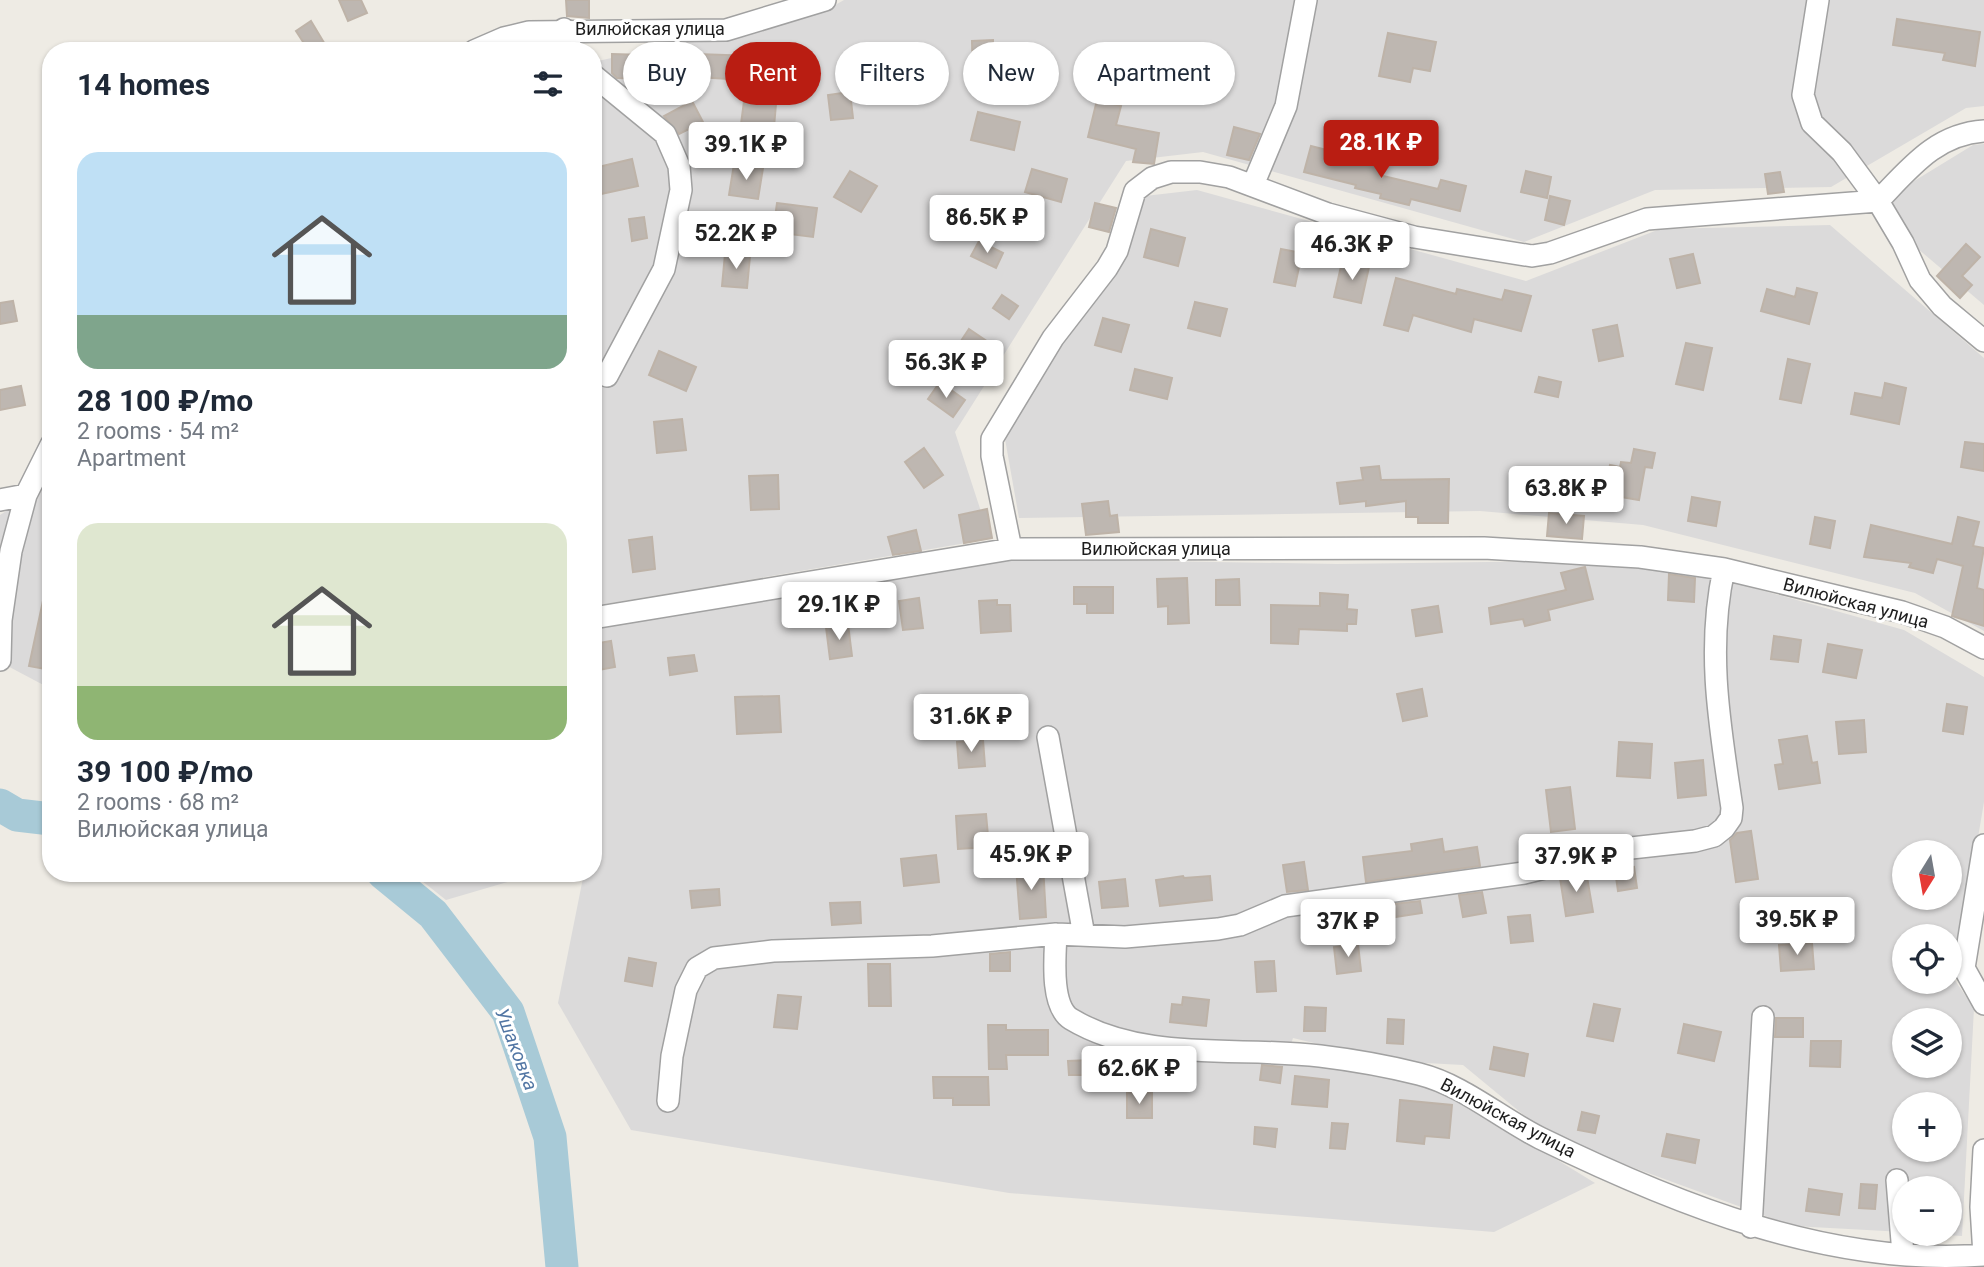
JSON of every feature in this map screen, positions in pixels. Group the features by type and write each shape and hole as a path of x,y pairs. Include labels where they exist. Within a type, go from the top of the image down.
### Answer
{"street":[{"name":"Вилюйская улица","path":"493,42 528,32 564,29 726,30 813,6 825,0"},
{"path":"1253,185 1286,106 1306,0"},
{"path":"1818,0 1803,95 1812,123 1842,152 1878,201 1903,243 1920,280 1942,306 1984,341"},
{"path":"564,29 569,42"},
{"path":"602,82 665,134 674,151 681,190 664,269 607,376"},
{"path":"1011,549 992,456 992,439 1053,338 1107,268 1117,251 1135,191 1152,178 1171,172 1200,172 1253,185 1340,217 1414,237 1518,255 1550,253 1647,219 1878,201 1926,152 1938,144 1968,132 1984,131"},
{"path":"0,660 6,578 26,495 42,462"},
{"path":"0,500 26,495"},
{"name":"Вилюйская улица","path":"602,617 1011,549 1484,548 1640,557 1724,569 1902,612 1945,627 1984,648"},
{"path":"668,1101 672,1056 686,990 697,968 715,958 774,951 932,946 1056,934 1125,937 1218,929 1240,925 1285,906 1511,875 1622,849 1714,836 1731,818 1732,808 1714,660 1716,605 1724,569"},
{"path":"1048,737 1083,930 1087,936"},
{"path":"1984,845 1964,968 1984,1004"},
{"name":"Вилюйская улица","path":"1056,934 1055,989 1067,1017 1097,1032 1154,1046 1319,1056 1417,1073 1446,1082 1512,1124 1615,1175 1796,1242 1948,1258 1984,1255 1981,1207 1984,1150"},
{"path":"1751,1227 1763,1017"},
{"path":"1902,1246 1903,1254"}],"shaded area":[{"path":"844,0 1984,0 1984,106 1966,108 1831,187 1655,190 1524,242 1203,152 1126,161 955,432 990,539 602,604 602,60 623,56 623,105 711,105 711,42 686,42 821,13"},
{"path":"1984,144 1984,305 1870,208 1973,145"},
{"path":"1197,190 1526,281 1660,229 1830,225 1984,358 1984,631 1915,593 1643,525 1480,511 1019,518 1005,439 1145,196"},
{"path":"42,451 42,684 0,662 0,515 11,508"},
{"path":"985,558 1337,564 1575,561 1696,572 1904,630 1984,677 1984,802 1962,932 1962,924 1892,924 1892,994 1962,994 1962,991 1974,1008 1962,1236 1962,1176 1892,1176 1892,1231 1793,1226 1585,1150 1531,1121 1463,1065 1389,1061 1293,1038 1286,1060 1381,1073 1445,1091 1595,1183 1494,1232 1009,1193 631,1130 558,1003 582,882 602,882 602,625"},
{"path":"423,882 507,882 446,900"}],"building":[{"path":"339,0 361,0 367,13 348,21"},
{"path":"566,0 589,0 589,18 567,16"},
{"path":"1897,19 1980,32 1975,66 1943,60 1945,53 1893,45"},
{"path":"311,21 324,42 303,42 296,31"},
{"path":"1388,33 1436,42 1430,71 1413,68 1410,82 1379,76"},
{"path":"993,40 993,42 972,42"},
{"path":"612,54 623,54 623,78 617,78 612,73"},
{"path":"711,54 725,55 725,79 711,78"},
{"path":"835,94 835,105 852,105 853,118 831,120 828,95"},
{"path":"685,105 694,105 703,122 679,134 664,116"},
{"path":"743,105 776,105 774,127 741,124"},
{"path":"1096,105 1121,106 1116,125 1159,133 1154,164 1133,162 1136,149 1088,137"},
{"path":"978,112 1020,122 1014,150 971,140"},
{"path":"1234,127 1260,134 1249,160 1227,155"},
{"path":"1311,146 1362,159 1363,155 1382,160 1379,175 1438,189 1441,180 1466,186 1460,211 1411,199 1409,205 1380,198 1381,194 1355,188 1356,185 1304,172"},
{"path":"632,159 638,186 602,194 602,166"},
{"path":"734,164 763,168 758,199 729,195"},
{"path":"1032,169 1067,179 1061,202 1025,192"},
{"path":"850,171 877,186 861,212 834,197"},
{"path":"1526,171 1551,177 1547,198 1521,192"},
{"path":"1780,172 1784,192 1768,194 1765,174"},
{"path":"1550,196 1570,201 1564,225 1545,220"},
{"path":"777,203 817,208 813,237 773,232"},
{"path":"1095,203 1116,208 1109,232 1089,227"},
{"path":"644,217 647,238 632,241 629,219"},
{"path":"1151,229 1185,238 1178,266 1144,257"},
{"path":"979,241 1003,253 996,268 971,256"},
{"path":"1966,244 1980,257 1962,276 1972,285 1960,298 1937,276"},
{"path":"1281,249 1302,253 1295,286 1274,282"},
{"path":"725,254 750,256 747,288 722,286"},
{"path":"1693,254 1700,283 1677,288 1670,259"},
{"path":"1342,262 1369,267 1361,303 1334,297"},
{"path":"1396,278 1456,294 1457,289 1502,300 1505,290 1531,296 1521,331 1474,319 1471,332 1413,315 1408,331 1384,325"},
{"path":"1797,288 1817,293 1809,324 1761,311 1767,289 1795,297"},
{"path":"1002,295 1018,306 1009,319 993,308"},
{"path":"13,301 17,321 0,324 0,303"},
{"path":"1195,302 1227,309 1220,336 1188,328"},
{"path":"1103,318 1129,325 1121,352 1095,345"},
{"path":"1617,325 1623,356 1599,361 1593,330"},
{"path":"969,329 1000,350 988,368 957,347"},
{"path":"1686,343 1712,348 1703,390 1676,384"},
{"path":"659,351 696,367 686,391 649,375"},
{"path":"1788,359 1810,364 1801,403 1780,399"},
{"path":"1135,369 1172,378 1167,399 1130,390"},
{"path":"1539,377 1561,382 1558,397 1535,392"},
{"path":"940,382 965,400 953,417 928,399"},
{"path":"1885,383 1906,388 1899,424 1851,414 1855,393 1882,398"},
{"path":"21,386 25,405 0,410 0,390"},
{"path":"682,419 686,450 657,453 654,422"},
{"path":"1965,442 1984,444 1984,471 1961,467"},
{"path":"924,448 943,475 924,488 905,462"},
{"path":"1634,449 1655,453 1652,468 1645,467 1639,500 1615,496 1617,481 1607,479 1610,465 1620,467 1621,462 1631,463"},
{"path":"1379,466 1381,480 1449,479 1448,523 1418,523 1418,517 1406,517 1406,501 1366,506 1366,501 1340,504 1337,483 1363,480 1361,468"},
{"path":"778,475 779,509 751,510 749,476"},
{"path":"1692,497 1720,502 1716,526 1688,521"},
{"path":"1108,501 1110,516 1117,515 1119,532 1086,535 1082,504"},
{"path":"987,509 992,538 964,543 959,515"},
{"path":"1549,513 1584,516 1582,539 1547,536"},
{"path":"1815,517 1835,521 1830,548 1810,544"},
{"path":"1958,517 1979,522 1973,546 1984,548 1977,588 1984,590 1984,626 1952,616 1963,566 1937,559 1933,573 1909,567 1911,563 1864,557 1871,525 1952,544"},
{"path":"916,530 921,551 893,555 888,537"},
{"path":"652,537 655,569 633,572 629,540"},
{"path":"1585,567 1593,599 1548,610 1550,620 1525,626 1523,619 1491,624 1489,608 1566,590 1561,573"},
{"path":"1669,574 1695,578 1694,602 1668,600"},
{"path":"1187,578 1189,623 1168,624 1168,606 1158,607 1157,579"},
{"path":"1239,579 1240,605 1216,605 1216,580"},
{"path":"1074,587 1113,587 1113,613 1087,613 1087,604 1074,604"},
{"path":"1320,593 1348,595 1347,609 1357,610 1356,624 1347,624 1347,631 1299,629 1298,644 1271,643 1271,605 1320,606"},
{"path":"919,598 923,628 903,630 899,601"},
{"path":"997,600 997,605 1010,605 1011,631 981,633 979,601"},
{"path":"42,605 42,668 29,666"},
{"path":"1438,606 1442,632 1416,636 1412,610"},
{"path":"848,624 852,656 830,659 826,627"},
{"path":"1774,636 1801,640 1798,662 1771,659"},
{"path":"611,641 615,667 602,669 602,642"},
{"path":"1828,644 1862,650 1856,678 1823,672"},
{"path":"694,655 697,671 670,675 668,658"},
{"path":"1422,689 1427,716 1403,721 1397,694"},
{"path":"779,696 781,732 737,734 735,697"},
{"path":"1947,704 1967,707 1963,734 1943,731"},
{"path":"1864,720 1866,752 1839,754 1836,722"},
{"path":"1807,736 1812,763 1817,762 1820,783 1779,789 1775,765 1783,764 1779,740"},
{"path":"983,740 985,766 959,768 957,742"},
{"path":"1619,742 1652,744 1650,778 1617,776"},
{"path":"1703,760 1706,795 1678,798 1675,763"},
{"path":"1570,787 1575,829 1551,832 1546,790"},
{"path":"986,814 989,847 958,849 956,816"},
{"path":"1751,831 1758,879 1736,882 1730,840 1737,833"},
{"path":"1442,839 1444,852 1477,847 1480,866 1366,882 1363,857 1412,851 1411,844"},
{"path":"936,855 939,882 904,886 901,859"},
{"path":"1304,862 1308,890 1287,892 1283,865"},
{"path":"1043,865 1046,917 1020,919 1016,867"},
{"path":"1634,867 1637,888 1618,891 1615,870"},
{"path":"1586,871 1593,912 1566,916 1560,878"},
{"path":"1210,876 1212,900 1160,906 1156,880"},
{"path":"1125,879 1128,906 1102,908 1099,882"},
{"path":"719,889 720,905 692,908 690,891"},
{"path":"1482,892 1486,913 1463,917 1459,895"},
{"path":"1420,901 1422,913 1395,917 1393,904"},
{"path":"860,902 861,923 832,925 830,903"},
{"path":"1530,915 1533,941 1511,943 1508,917"},
{"path":"1812,943 1814,969 1781,971 1779,945"},
{"path":"1358,944 1361,971 1337,974 1334,947"},
{"path":"1010,952 1010,971 990,971 990,954"},
{"path":"629,958 656,963 652,986 625,981"},
{"path":"1274,961 1276,991 1257,992 1255,962"},
{"path":"868,964 890,964 891,1006 869,1006"},
{"path":"778,995 801,997 797,1029 774,1027"},
{"path":"1183,997 1209,1000 1206,1026 1170,1022 1172,1004 1182,1005"},
{"path":"1594,1004 1620,1009 1613,1041 1587,1036"},
{"path":"1305,1007 1326,1008 1325,1031 1304,1031"},
{"path":"1776,1018 1803,1018 1803,1037 1775,1037"},
{"path":"1388,1019 1404,1020 1403,1044 1387,1043"},
{"path":"1684,1024 1721,1032 1714,1061 1678,1053"},
{"path":"988,1025 1006,1025 1006,1030 1048,1030 1048,1055 1006,1055 1007,1069 989,1069"},
{"path":"1811,1041 1841,1041 1840,1067 1810,1066"},
{"path":"1494,1047 1528,1054 1524,1076 1490,1069"},
{"path":"1091,1060 1091,1075 1069,1075 1068,1061"},
{"path":"1262,1065 1282,1067 1280,1083 1260,1080"},
{"path":"1295,1076 1329,1080 1327,1107 1292,1104"},
{"path":"933,1077 988,1077 989,1105 953,1105 953,1098 934,1098"},
{"path":"1127,1093 1152,1093 1152,1118 1127,1118"},
{"path":"1400,1100 1452,1105 1449,1138 1425,1136 1424,1144 1397,1141"},
{"path":"1582,1112 1599,1116 1595,1133 1578,1130"},
{"path":"1332,1123 1348,1124 1345,1149 1330,1148"},
{"path":"1255,1127 1277,1129 1275,1147 1254,1144"},
{"path":"1667,1134 1699,1140 1695,1163 1662,1156"},
{"path":"1861,1184 1877,1185 1875,1209 1859,1208"},
{"path":"1809,1189 1842,1194 1839,1215 1806,1211"}],"waterway":[{"name":"Ушаковка","path":"0,805 17,815 42,818"},
{"name":"Ушаковка","path":"394,882 433,914 508,1012 550,1137 562,1267"}]}
